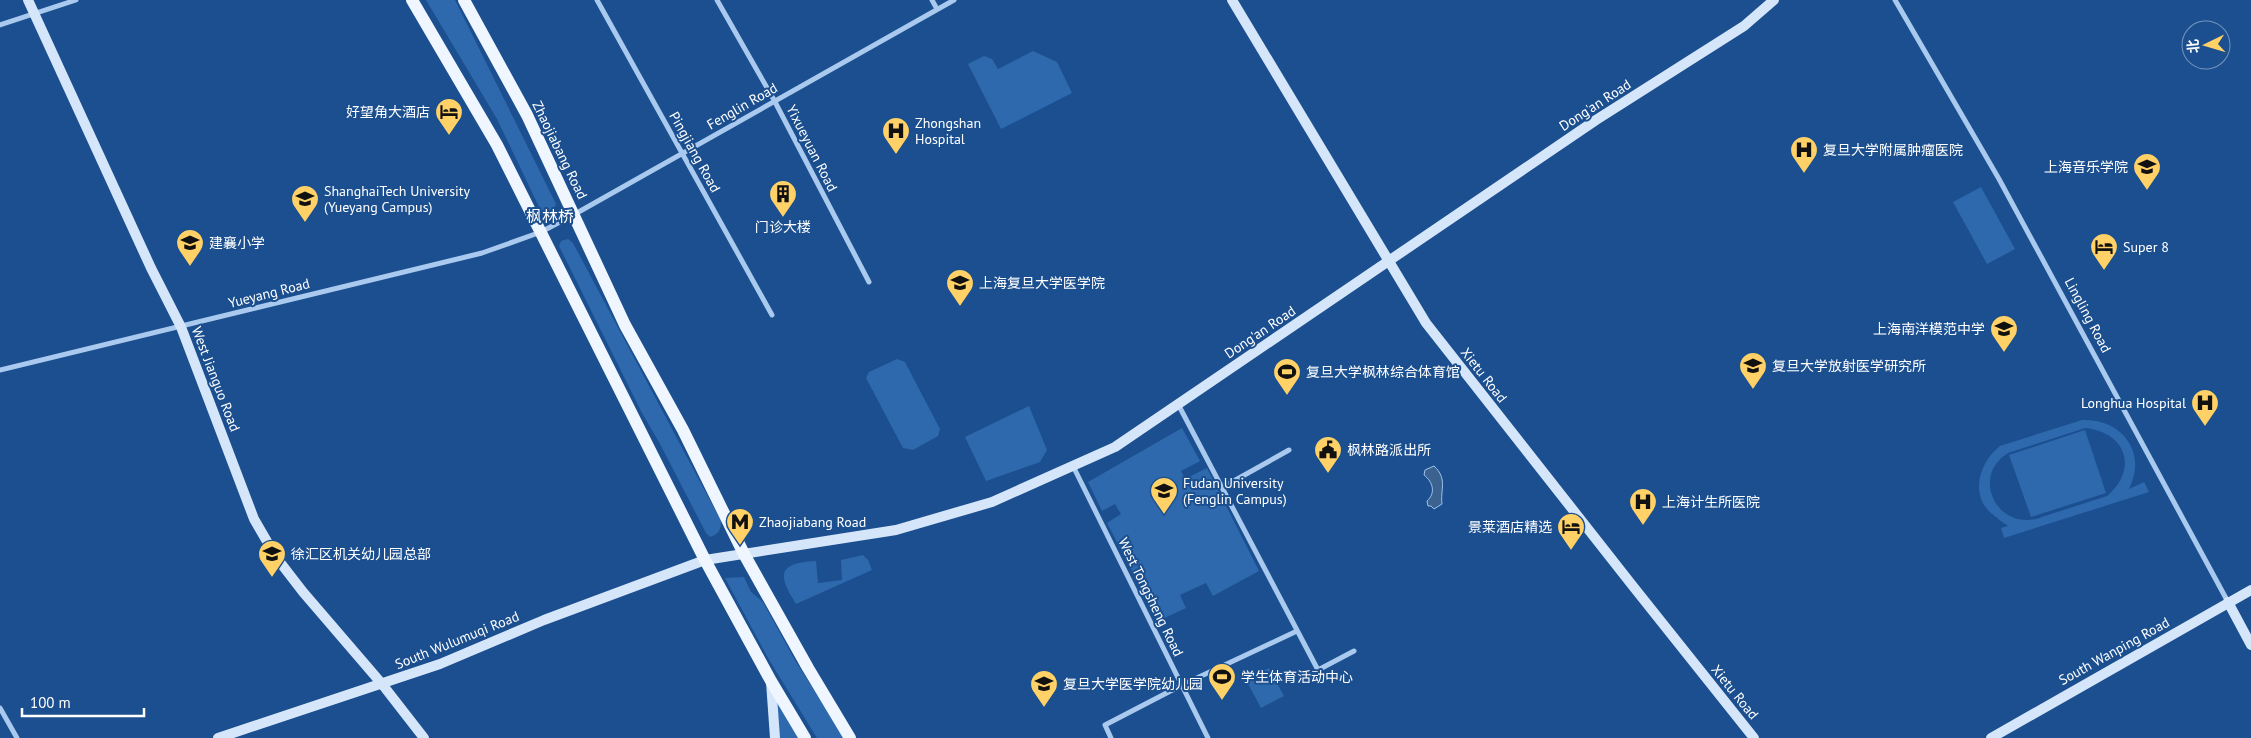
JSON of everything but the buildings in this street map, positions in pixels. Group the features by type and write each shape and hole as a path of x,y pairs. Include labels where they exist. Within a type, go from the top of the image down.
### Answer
{"main road":[{"path":"412,0 497,145 705,560 771,681 805,738"},
{"name":"Zhaojiabang Road","path":"464,0 527,115 575,214 589,249 625,325 683,430 744,554 850,738"}],"street":[{"name":"West Jianguo Road","path":"28,0 151,268 181,327 254,519 276,557 382,684 424,738"},
{"path":"0,25 76,0"},
{"name":"Pingjiang Road","path":"598,0 772,315"},
{"name":"Yixueyuan Road","path":"717,0 774,100 868,282"},
{"path":"932,0 938,9"},
{"name":"Fenglin Road","path":"541,232 954,0"},
{"name":"Xietu Road","path":"1232,0 1426,323 1754,738"},
{"name":"Dong'an Road","path":"705,560 896,530 992,502 1116,446 1596,120 1744,26 1774,0"},
{"name":"Lingling Road","path":"1895,0 1999,179 2251,645"},
{"name":"Yueyang Road","path":"0,370 482,253 541,232"},
{"path":"1178,404 1318,670 1354,651"},
{"path":"1223,487 1289,450"},
{"name":"West Tongsheng Road","path":"1073,466 1208,738"},
{"name":"South Wulumuqi Road","path":"218,738 440,664 544,620 705,560"},
{"name":"South Wanping Road","path":"1991,738 2251,590"},
{"path":"1111,738 1105,725 1182,685 1297,631"},
{"path":"771,681 775,738"},
{"path":"0,708 17,738"}],"shaded area":[{"path":"426,0 455,0 556,204 554,209 547,213 541,211 497,119"},
{"path":"1033,51 1057,62 1072,93 1001,129 968,64 984,56 992,59 998,69"},
{"path":"1981,187 2015,249 1987,264 1953,202"},
{"path":"568,239 573,243 721,521 719,531 713,536 710,537 706,533 642,413 559,246 561,241"},
{"path":"897,359 905,362 940,429 938,436 913,450 903,448 866,378 869,372"},
{"path":"1029,406 1047,450 1040,462 986,481 965,437"},
{"path":"2082,420 2096,421 2119,431 2133,450 2135,462 2134,475 2129,489 2144,482 2149,492 2004,538 2001,528 2008,526 1986,508 1979,489 1979,481 1984,465 2000,446","holes":["2085,428 2099,431 2118,444 2123,453 2125,464 2123,475 2107,496 2031,520 2021,520 2007,515 1997,505 1991,492 1991,475 1994,466 2008,453"]},
{"path":"1182,428 1200,461 1181,471 1185,479 1207,468 1259,571 1213,596 1206,583 1180,595 1186,608 1158,621 1107,523 1121,514 1115,504 1102,511 1088,482"},
{"path":"2085,430 2106,493 2031,517 2009,455"},
{"path":"1434,466 1441,475 1442,504 1434,509 1428,506 1427,501 1432,495 1432,488 1430,481 1424,475 1425,470"},
{"path":"863,555 868,560 872,570 796,604 784,578 788,568 794,564 816,561 818,583 842,580 841,560"},
{"path":"744,577 751,592 763,602 796,662 845,738 817,738 768,658 725,578"},
{"path":"1269,668 1284,696 1261,708 1246,680"},
{"path":"777,698 801,738 779,738"}],"place":[{"name":"好望角大酒店","path":"449,136"},
{"name":"Zhongshan Hospital","path":"896,155"},
{"name":"复旦大学附属肿瘤医院","path":"1804,174"},
{"name":"上海音乐学院","path":"2147,191"},
{"name":"门诊大楼","path":"783,218"},
{"name":"ShanghaiTech University (Yueyang Campus)","path":"305,223"},
{"name":"建襄小学","path":"190,267"},
{"name":"Super 8","path":"2104,271"},
{"name":"上海复旦大学医学院","path":"960,307"},
{"name":"上海南洋模范中学","path":"2004,353"},
{"name":"复旦大学放射医学研究所","path":"1753,390"},
{"name":"复旦大学枫林综合体育馆","path":"1287,396"},
{"name":"Longhua Hospital","path":"2205,427"},
{"name":"枫林路派出所","path":"1328,474"},
{"name":"Fudan University (Fenglin Campus)","path":"1164,515"},
{"name":"上海计生所医院","path":"1643,526"},
{"name":"Zhaojiabang Road","path":"740,546"},
{"name":"景莱酒店精选","path":"1571,551"},
{"name":"徐汇区机关幼儿园总部","path":"272,578"},
{"name":"学生体育活动中心","path":"1222,701"},
{"name":"复旦大学医学院幼儿园","path":"1044,708"}],"district":[{"name":"枫林桥","path":"550,216"}]}
